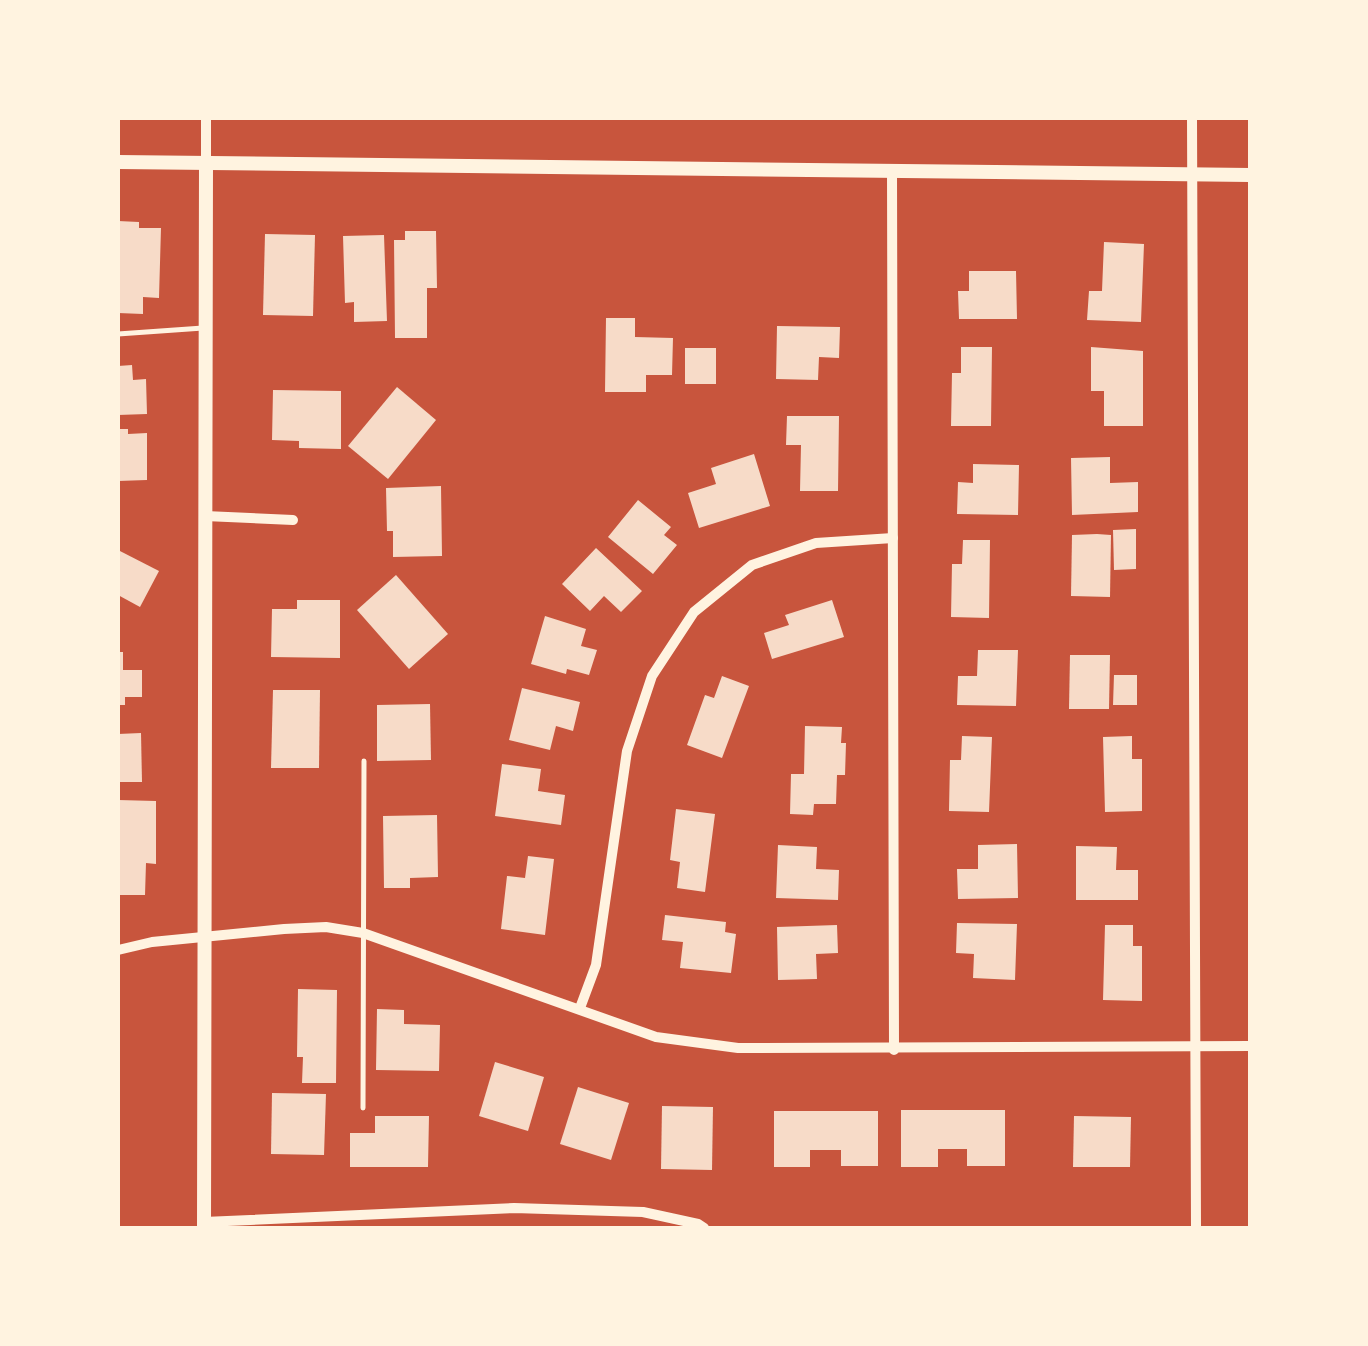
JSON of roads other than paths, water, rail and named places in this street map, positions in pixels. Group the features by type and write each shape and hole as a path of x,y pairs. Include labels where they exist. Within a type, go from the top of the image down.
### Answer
{"street":[{"path":"206,118 204,1226 514,1208 643,1212 704,1228"},
{"path":"1192,118 1196,1228"},
{"path":"118,162 1250,174"},
{"path":"892,170 894,1050"},
{"path":"206,516 292,520"},
{"path":"580,1008 596,965 627,752 652,676 694,612 752,565 816,542 894,538"},
{"path":"118,950 152,942 326,927 364,934 656,1037 738,1048 1250,1046"}],"lane":[{"path":"118,334 206,328"},
{"path":"363,1108 364,760"}]}
